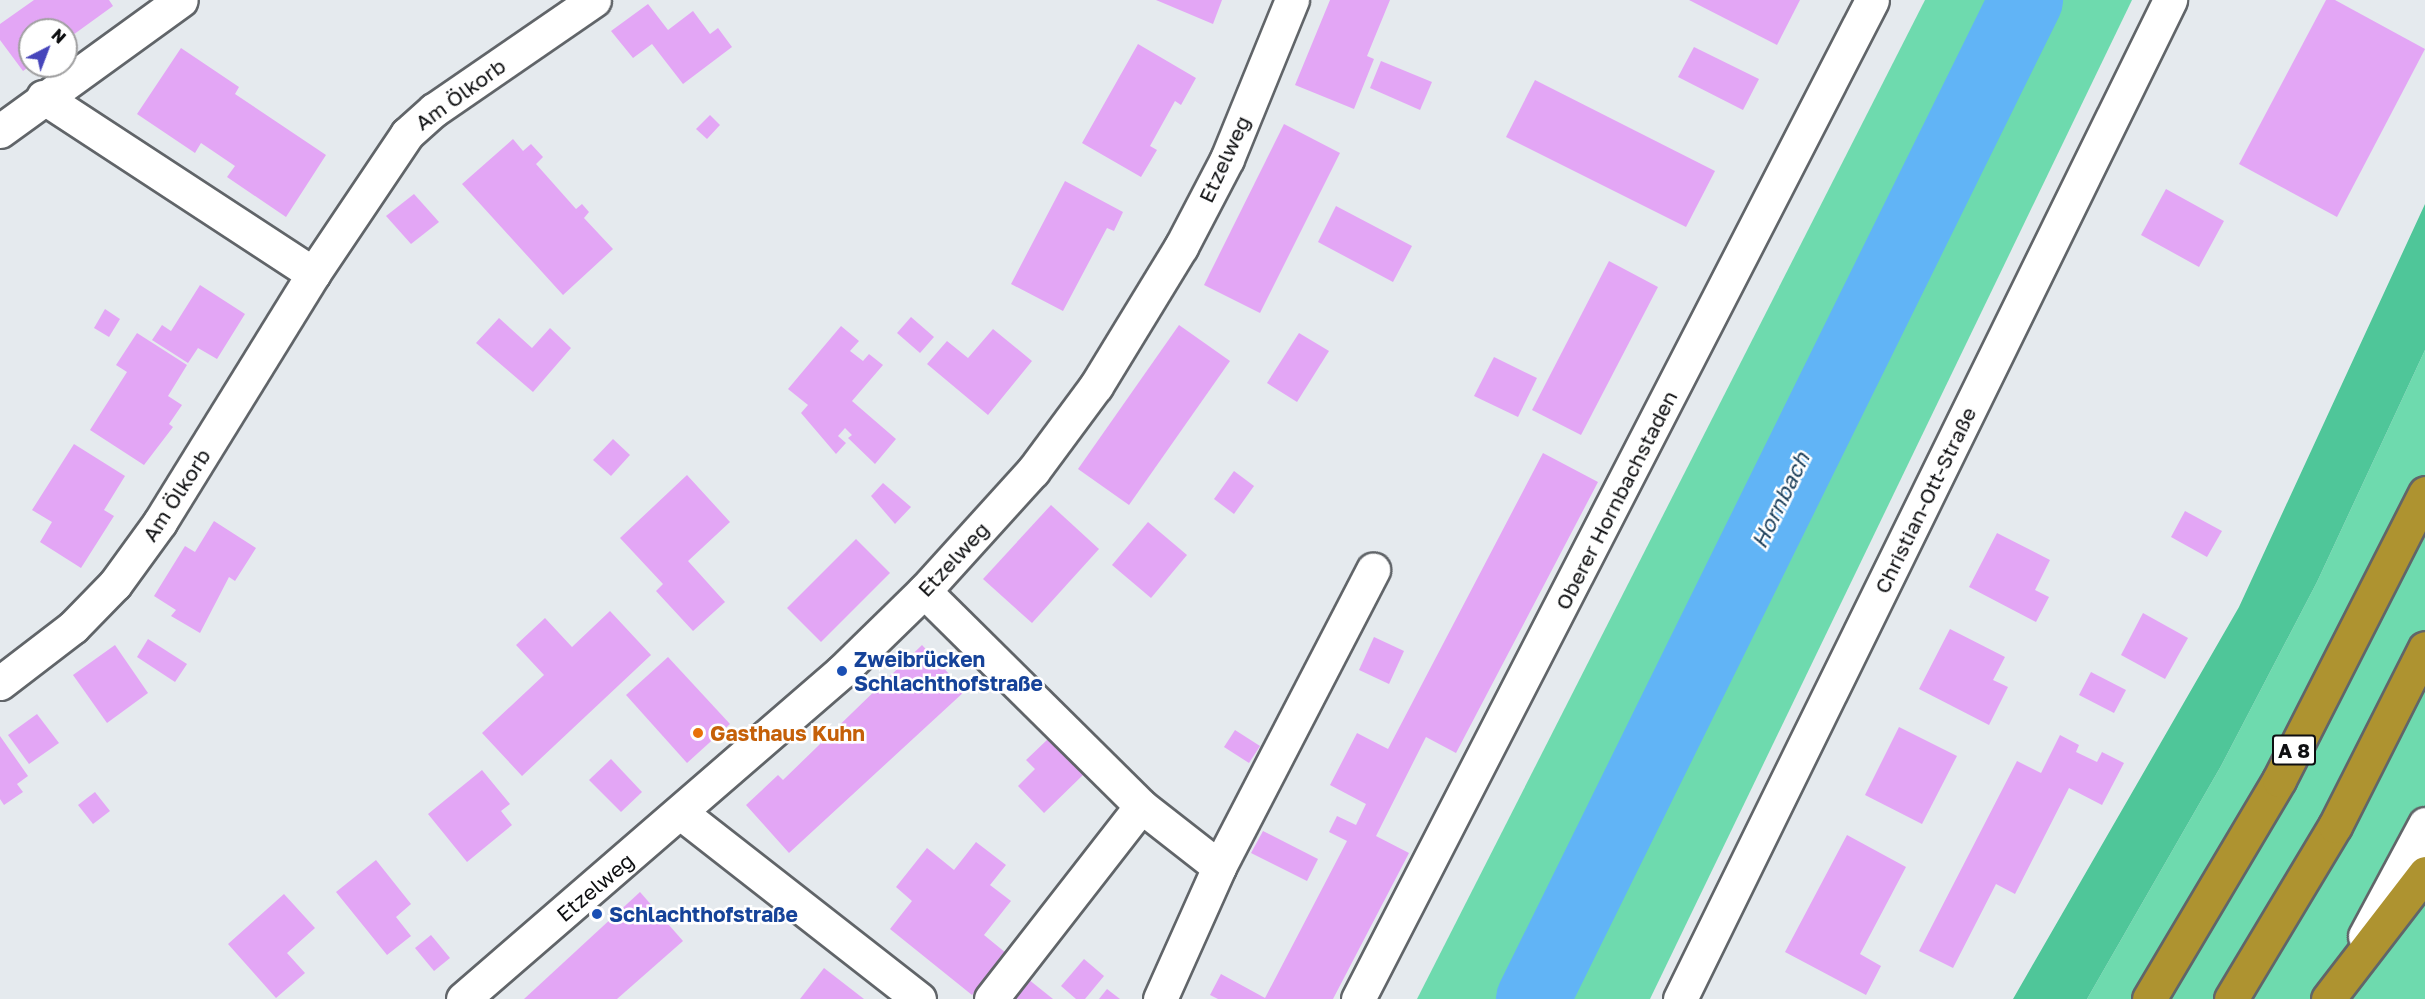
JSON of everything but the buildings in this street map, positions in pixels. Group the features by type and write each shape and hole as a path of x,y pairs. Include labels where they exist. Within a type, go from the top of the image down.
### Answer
{"highway":[{"name":"A 8","path":"2149,999 2279,780 2425,493"},
{"path":"2231,999 2336,825 2425,648"},
{"path":"2328,999 2346,972 2425,873"}],"street":[{"path":"0,131 43,97 181,0"},
{"name":"Am Ölkorb","path":"0,683 73,627 115,584 160,522 313,274 407,134 434,110 594,0"},
{"name":"Etzelweg","path":"464,999 842,671 924,591 1033,471 1127,337 1227,159 1292,0"},
{"name":"Oberer Hornbachstaden","path":"1358,999 1872,0"},
{"name":"Christian-Ott-Straße","path":"1680,999 2170,0"},
{"path":"43,97 313,274"},
{"path":"1160,999 1219,867 1373,570"},
{"path":"924,591 1141,806 1219,867"},
{"path":"991,999 1141,806"},
{"path":"681,813 919,999"},
{"path":"2346,972 2425,824"}],"green space":[{"path":"1925,0 2132,0 1650,999 1417,999"},
{"path":"2425,204 2425,350 2317,582 2221,766 2087,999 2013,999 2239,607"},
{"path":"2425,350 2425,999 2087,999 2221,766 2317,582"}],"waterway":[{"name":"Hornbach","path":"1533,999 2026,0"}],"place":[{"name":"Zweibrücken Schlachthofstraße","path":"842,671"},
{"name":"Gasthaus Kuhn","path":"698,733"},
{"name":"Schlachthofstraße","path":"597,914"}]}
